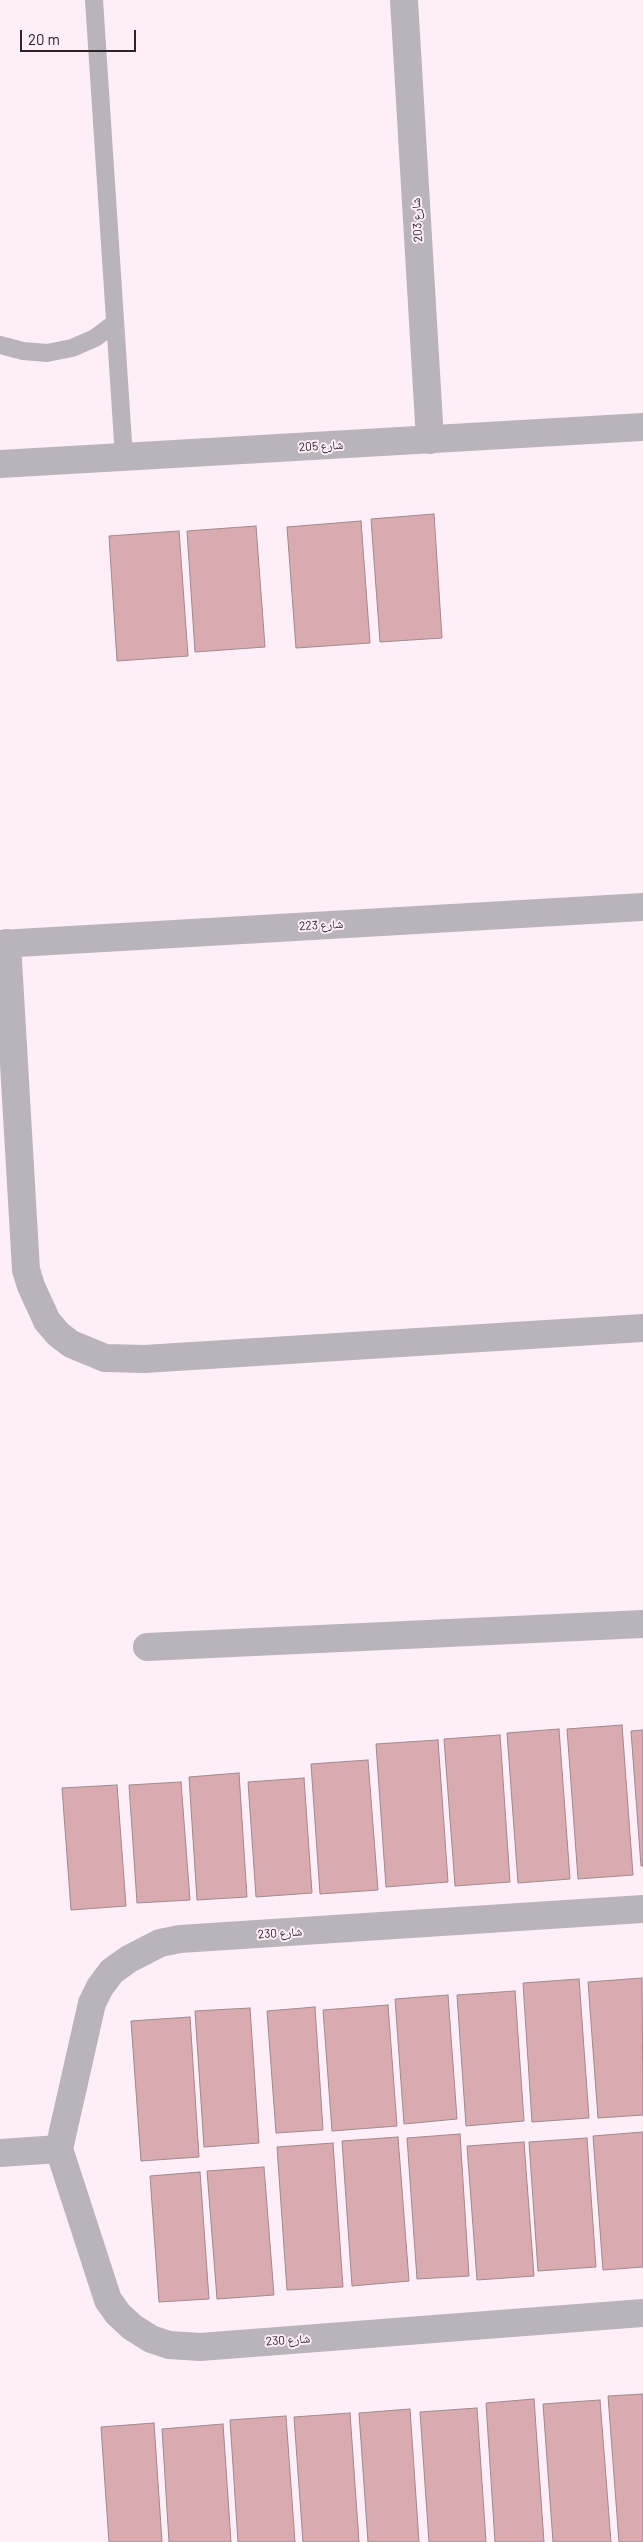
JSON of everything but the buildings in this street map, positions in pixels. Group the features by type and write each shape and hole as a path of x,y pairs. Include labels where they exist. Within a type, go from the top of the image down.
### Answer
{"street":[{"name":"شارع 203","path":"404,0 430,440"},
{"name":"شارع 205","path":"0,464 643,427"},
{"name":"شارع 223","path":"4,944 643,907"},
{"path":"4,944 26,1270 31,1286 48,1321 58,1334 71,1344 106,1358 144,1359 643,1328"},
{"path":"147,1647 643,1624"},
{"name":"شارع 230","path":"643,1909 180,1939 160,1943 129,1959 112,1971 100,1987 92,2003 59,2149 108,2300 118,2314 132,2327 151,2338 169,2345 200,2347 643,2313"},
{"path":"0,2153 59,2149"}],"lane":[{"path":"94,0 124,457"},
{"path":"0,344 22,351 47,353 72,348 95,338 115,323"}]}
